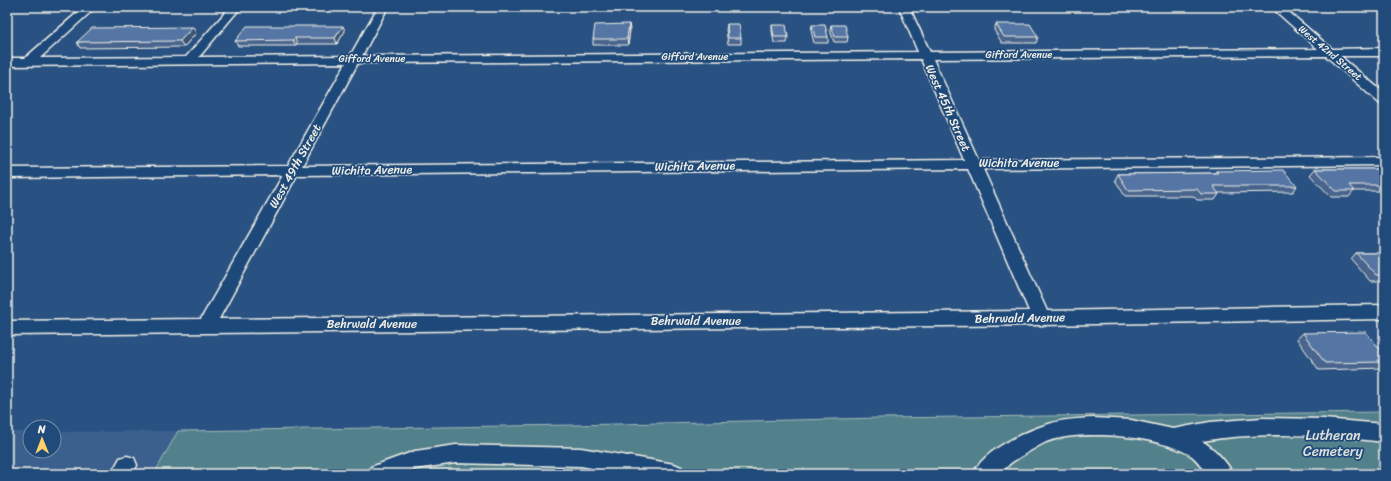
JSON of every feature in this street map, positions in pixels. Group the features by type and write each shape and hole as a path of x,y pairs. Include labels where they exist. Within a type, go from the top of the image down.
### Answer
{"street":[{"path":"28,62 91,7"},
{"path":"190,60 236,7"},
{"name":"West 49th Street","path":"207,325 383,7"},
{"name":"West 45th Street","path":"904,7 1041,318"},
{"name":"West 42nd Street","path":"1276,7 1384,100"},
{"name":"Gifford Avenue","path":"7,62 1384,52"},
{"name":"Wichita Avenue","path":"7,172 293,171 973,163 1384,161"},
{"name":"Behrwald Avenue","path":"7,328 1041,318 1384,312"},
{"path":"1174,438 1221,430 1270,426 1353,429 1384,433"},
{"path":"984,474 1010,452 1032,439 1058,430 1084,428 1141,430 1174,438 1199,451 1222,474"},
{"path":"378,474 415,460 456,454 581,457 674,474"}],"shaded area":[{"path":"178,431 153,474 7,474 7,432 22,432 22,459 62,459 62,432"}],"green space":[{"name":"Lutheran Cemetery","path":"1384,412 1384,474 154,474 178,431 573,425 879,418"}],"building":[{"path":"629,24 627,39 593,39 595,25"},
{"path":"727,24 739,24 741,38 728,38"},
{"path":"996,24 1030,24 1038,37 1004,37"},
{"path":"772,25 786,25 788,37 774,37"},
{"path":"812,25 825,25 828,37 815,37"},
{"path":"831,25 845,25 848,37 835,37"},
{"path":"247,26 343,26 335,38 235,41"},
{"path":"193,27 180,41 77,42 92,28"},
{"path":"1315,169 1384,169 1384,185 1349,185 1354,191 1336,191"},
{"path":"1283,170 1297,186 1213,186 1219,194 1201,194 1197,189 1128,190 1118,174 1218,173 1216,171"},
{"path":"1356,253 1384,253 1384,275 1376,275"},
{"path":"1366,332 1384,354 1384,362 1325,363 1303,333"}]}
